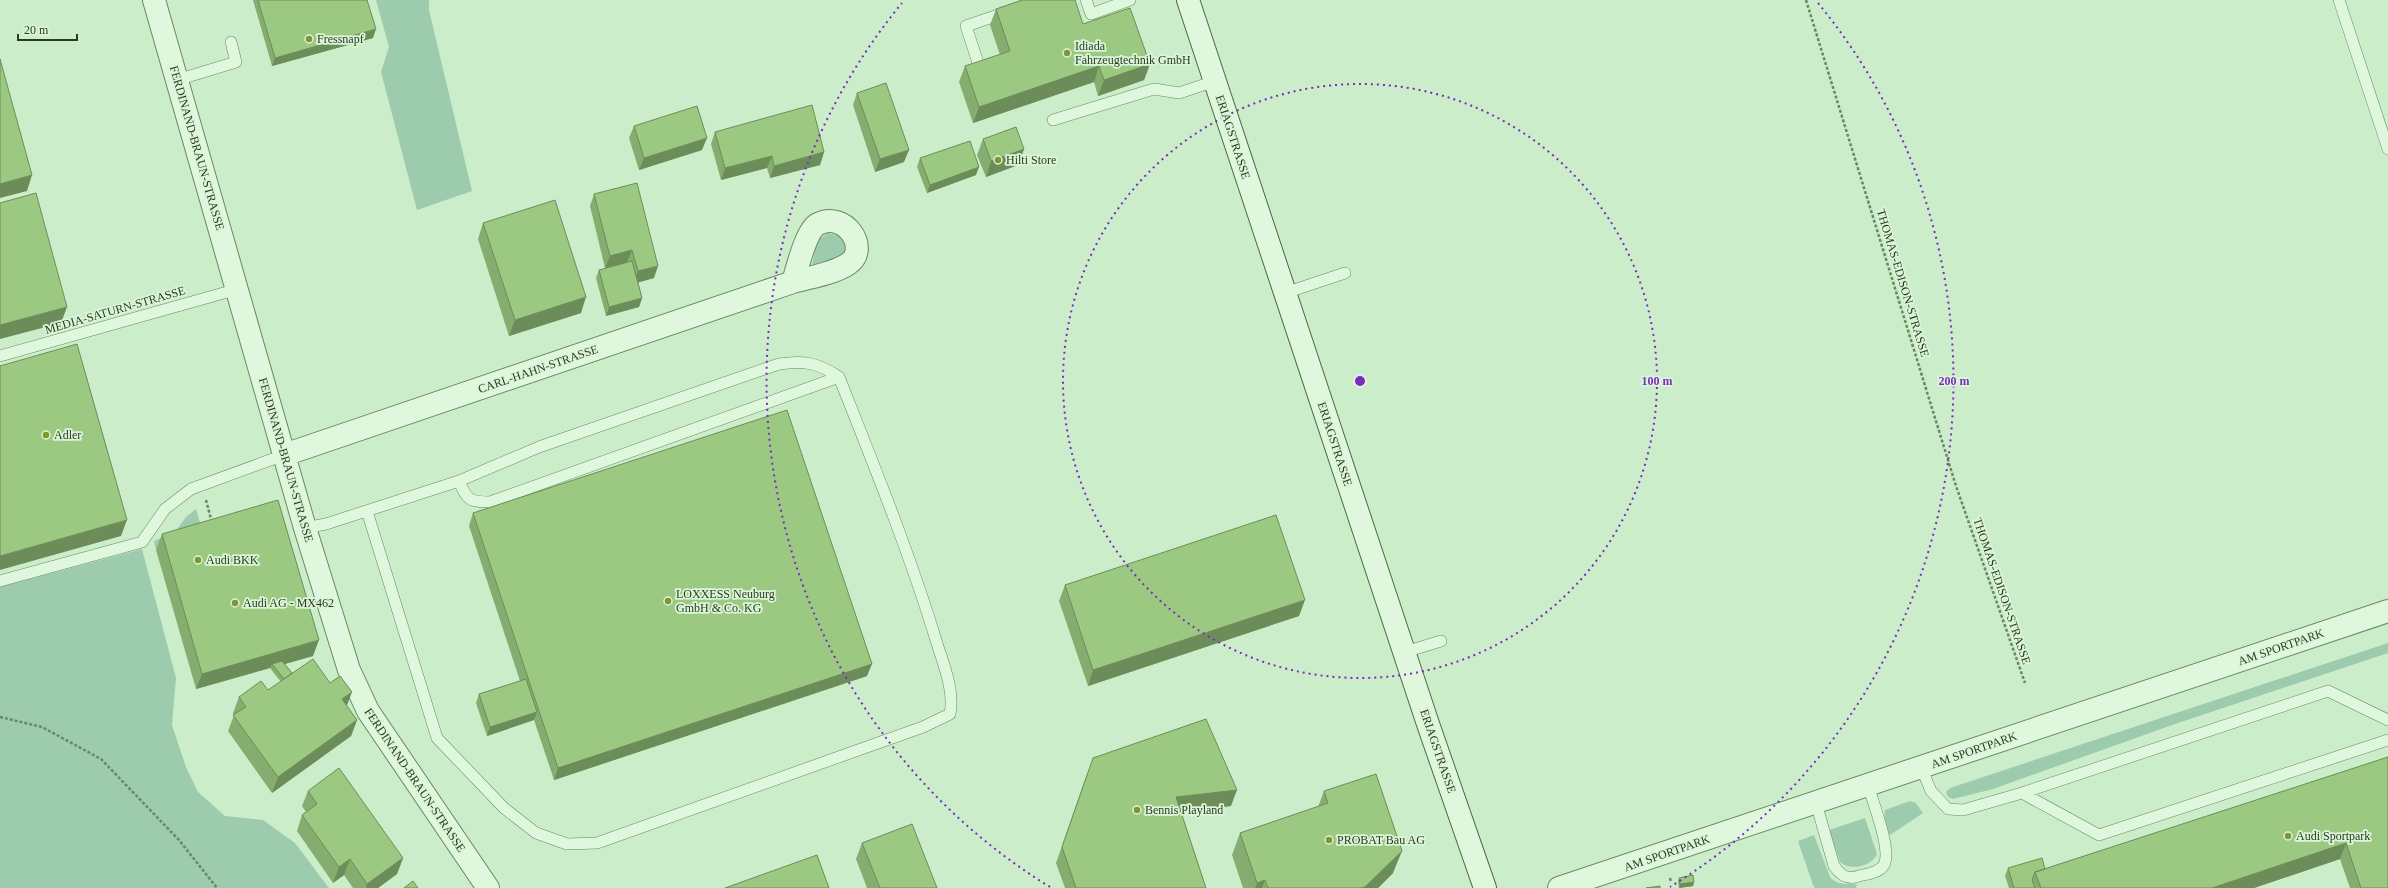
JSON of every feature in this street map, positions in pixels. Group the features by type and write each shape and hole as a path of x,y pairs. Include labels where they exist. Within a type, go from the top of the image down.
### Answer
{"street":[{"name":"FERDINAND-BRAUN-STRASSE","path":"154,0 238,289 305,528 362,714 488,888"},
{"name":"ERIAGSTRASSE","path":"1188,0 1485,888"},
{"name":"CARL-HAHN-STRASSE","path":"284,455 793,282"},
{"name":"AM SPORTPARK","path":"1559,888 2388,611"}],"lane":[{"path":"1086,0 1091,14 1130,0"},
{"path":"2339,0 2388,149"},
{"path":"979,66 966,26 1019,8"},
{"path":"177,80 236,62 231,42"},
{"path":"1053,120 1154,89 1179,93 1215,81"},
{"path":"1285,292 1345,273"},
{"name":"MEDIA-SATURN-STRASSE","path":"0,356 238,289"},
{"path":"305,528 367,511 459,481 539,446 779,364 798,361 826,368 839,377 914,569 948,681 953,702 950,714 923,727 598,843 567,844 536,833 504,808 437,738 367,511"},
{"path":"459,481 466,497 475,502 490,502 839,377"},
{"path":"0,581 142,542 165,509 191,490 284,455"},
{"path":"1405,652 1441,640"},
{"path":"1921,767 1931,791 1948,809 1964,810 2328,691 2388,720"},
{"path":"2022,792 2098,835 2388,740"},
{"path":"1816,803 1834,866 1838,872 1845,877 1854,878 1878,871 1883,866 1886,849 1868,785"}],"path":[{"name":"THOMAS-EDISON-STRASSE","path":"1806,0 1956,486 2025,683"},
{"path":"202,486 213,526"},
{"path":"0,717 42,727 101,759 179,840 218,888"},
{"path":"1670,878 1671,882"}],"green space":[{"path":"376,0 429,0 429,10 472,191 417,210 381,72 389,47"},
{"path":"828,233 840,236 845,246 845,250 841,256 837,258 814,265 812,264 817,240"},
{"path":"196,509 204,536 156,550 154,541 175,532 186,517"},
{"path":"142,549 176,678 172,725 186,767 198,792 225,816 263,820 295,843 329,888 0,888 0,587"},
{"path":"2388,643 2388,653 2175,724 1993,789 1953,799 1948,797 1946,792 1950,788"},
{"path":"1910,801 1916,803 1923,813 1890,835 1884,822 1885,810"},
{"path":"1865,818 1877,854 1865,865 1855,867 1844,865 1840,862 1829,830"},
{"path":"1814,835 1832,880 1839,883 1857,884 1856,888 1815,888 1798,841"}],"building":[{"path":"258,0 367,0 376,29 275,58"},
{"name":"Idiada Fahrzeugtechnik GmbH","path":"1022,0 1075,0 1083,24 1130,8 1150,64 1104,80 1099,66 979,107 965,66 1010,51 996,9"},
{"path":"0,59 32,175 0,184"},
{"path":"886,83 909,150 880,159 857,93"},
{"path":"812,105 824,152 774,166 772,156 725,168 715,132"},
{"path":"697,106 707,138 644,158 634,126"},
{"path":"1016,127 1024,149 991,161 983,139"},
{"path":"970,141 979,167 930,185 920,158"},
{"path":"637,183 658,266 638,271 632,250 610,256 594,194"},
{"path":"36,193 67,307 0,325 0,203"},
{"path":"555,200 586,297 515,320 483,223"},
{"path":"632,261 642,298 609,307 599,270"},
{"name":"Adler","path":"77,344 127,520 0,556 0,366"},
{"name":"LOXXESS Neuburg GmbH & Co. KG","path":"787,410 872,664 558,768 473,513"},
{"name":"Audi AG - MX462","path":"278,500 319,640 202,674 162,534"},
{"path":"1276,515 1305,600 1093,670 1065,585"},
{"path":"313,659 330,683 340,676 352,692 342,699 357,720 278,777 233,715 246,707 239,697 261,681 268,690"},
{"path":"282,661 292,673 284,679 272,664"},
{"path":"526,679 537,712 490,727 479,694"},
{"name":"Bennis Playland","path":"1206,719 1237,790 1176,797 1206,888 1076,888 1062,847 1093,758"},
{"name":"Audi Sportpark","path":"2388,757 2388,888 2361,888 2346,843 2212,888 2041,888 2035,872"},
{"path":"339,768 403,858 367,884 350,859 339,867 302,815 317,804 308,791"},
{"name":"PROBAT Bau AG","path":"1376,774 1402,851 1365,887 1268,888 1265,880 1257,883 1240,833 1328,803 1324,791"},
{"path":"912,824 937,888 880,888 862,843"},
{"path":"817,855 829,888 725,888"},
{"path":"2042,858 2045,869 2035,872 2032,880 2035,888 2014,888 2008,868"},
{"path":"1693,875 1694,882 1680,884 1679,878"},
{"path":"413,881 418,888 404,888"},
{"path":"1660,886 1660,888 1646,888"}],"place":[{"name":"Fressnapf","path":"309,39"},
{"name":"Idiada Fahrzeugtechnik GmbH","path":"1067,53"},
{"name":"Hilti Store","path":"998,160"},
{"name":"Adler","path":"46,435"},
{"name":"Audi BKK","path":"198,560"},
{"name":"LOXXESS Neuburg GmbH & Co. KG","path":"668,601"},
{"name":"Audi AG - MX462","path":"235,603"},
{"name":"Bennis Playland","path":"1137,810"},
{"name":"Audi Sportpark","path":"2288,836"},
{"name":"PROBAT Bau AG","path":"1329,840"}]}
